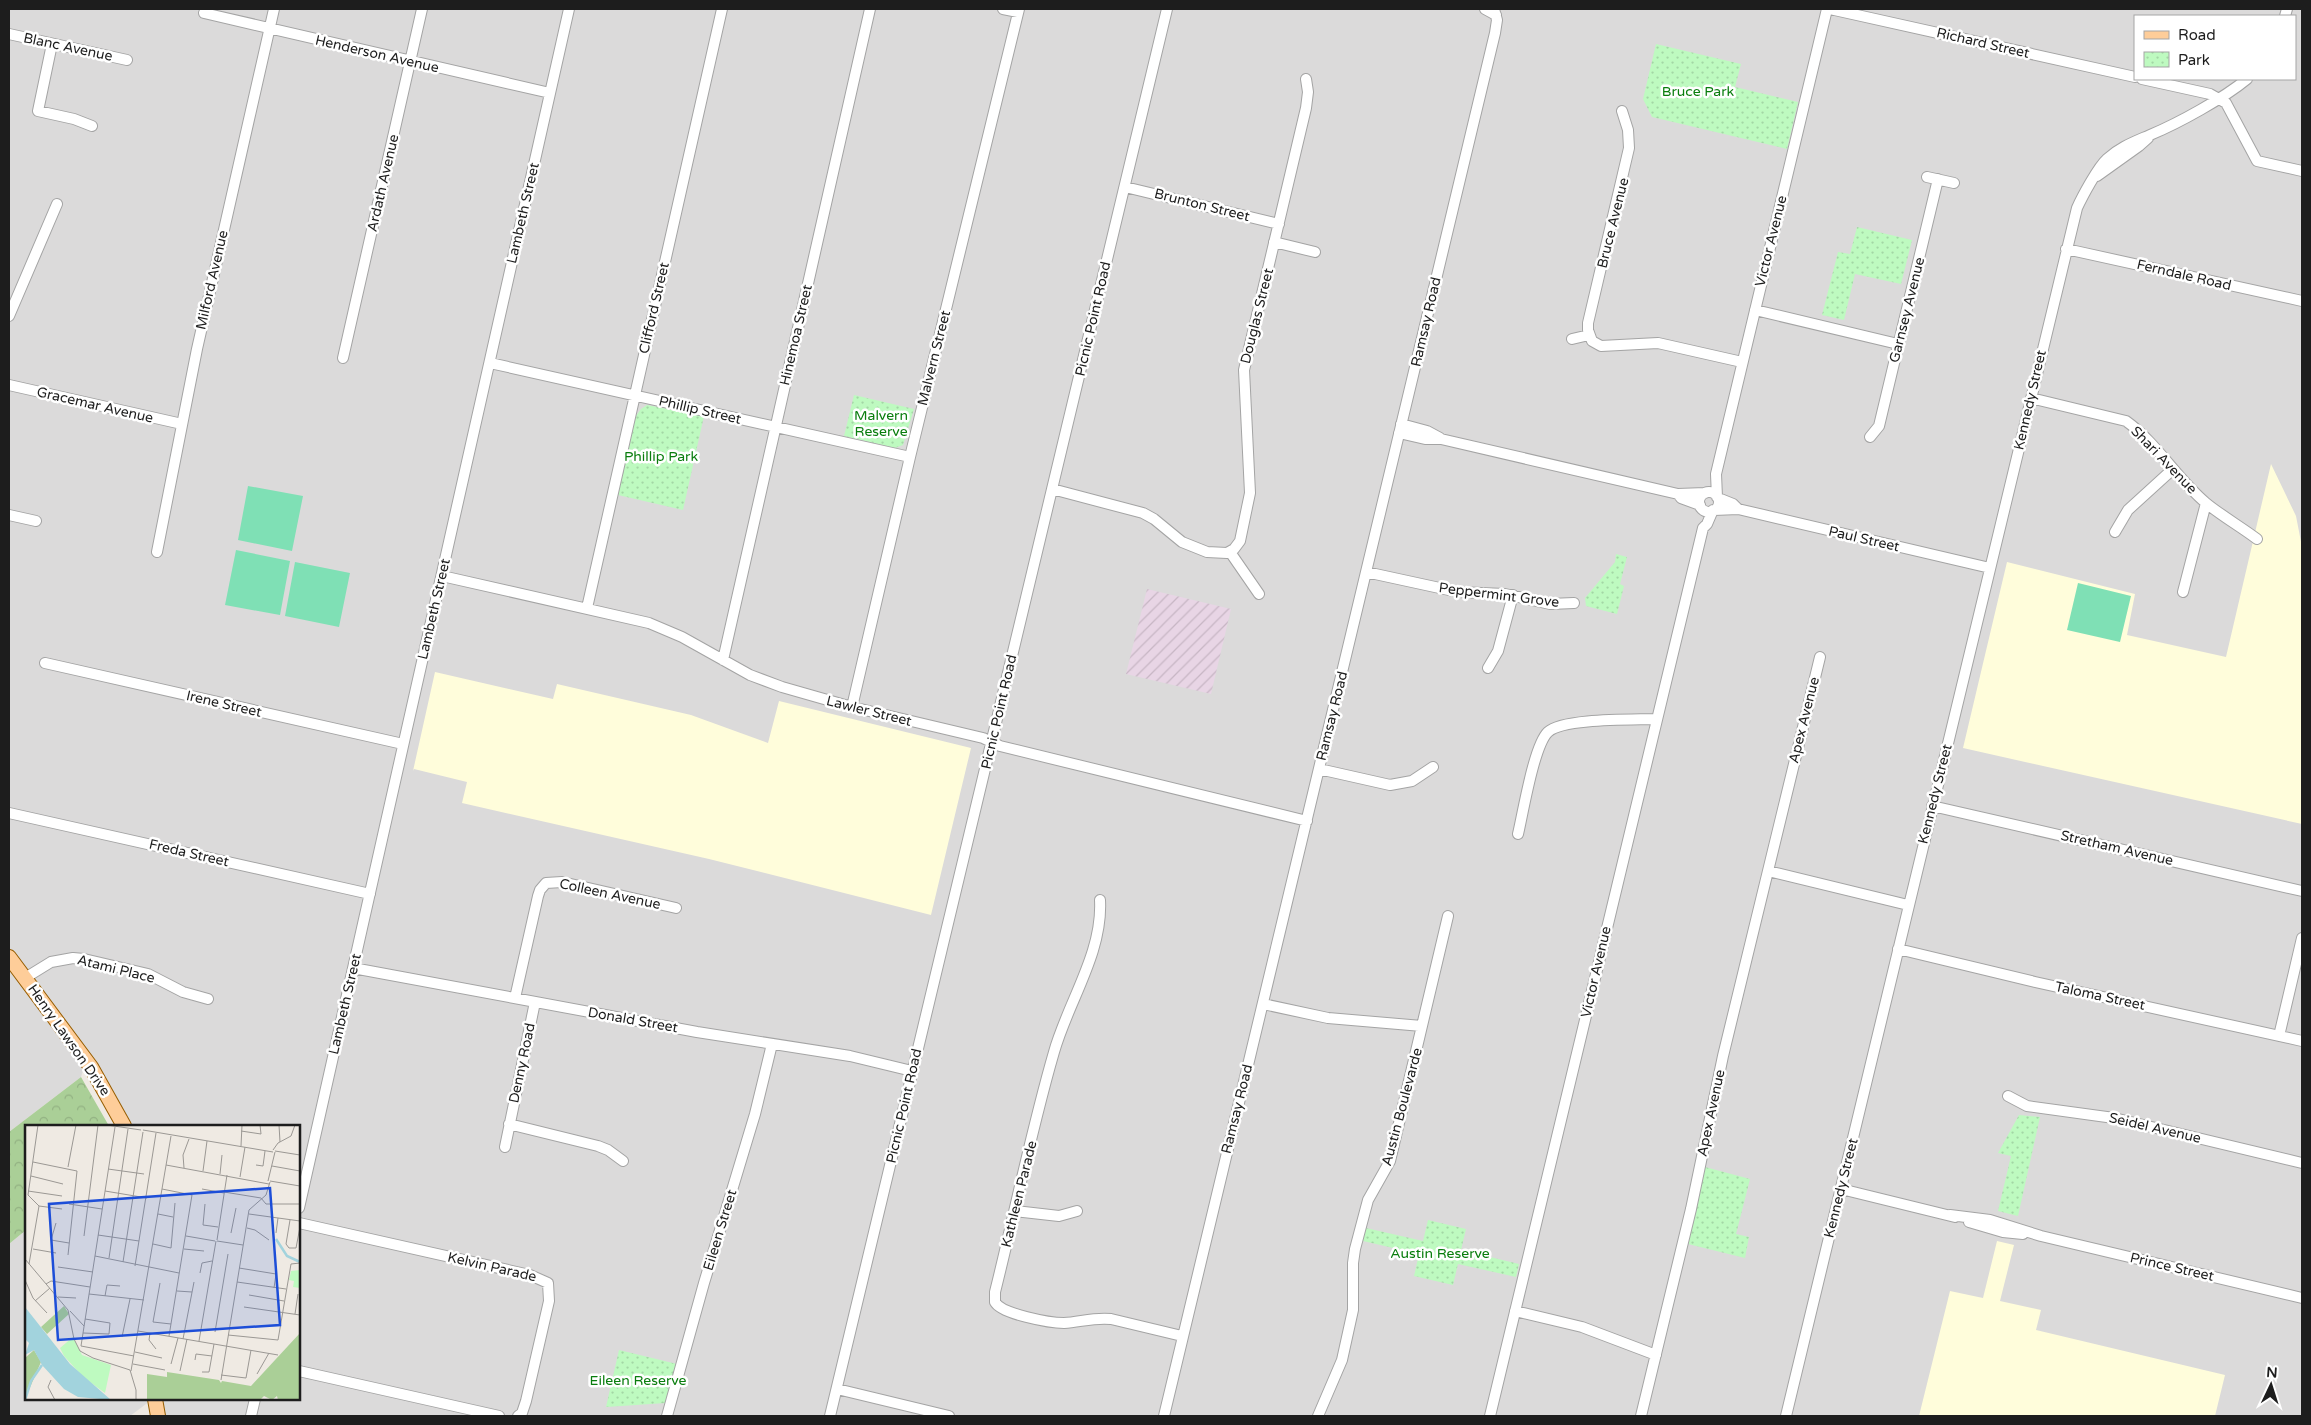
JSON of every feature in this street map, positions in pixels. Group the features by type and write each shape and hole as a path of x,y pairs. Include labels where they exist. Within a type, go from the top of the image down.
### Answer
{"main road":[{"name":"Henry Lawson Drive","path":"9,957 95,1074 123,1125"},
{"path":"155,1400 158,1416"}],"street":[{"name":"Milford Avenue","path":"157,552 196,349 274,9"},
{"name":"Ardath Avenue","path":"343,358 422,9"},
{"name":"Lambeth Street","path":"300,1204 569,9"},
{"name":"Clifford Street","path":"587,608 722,9"},
{"name":"Hinemoa Street","path":"723,660 870,9"},
{"path":"1003,9 1018,10"},
{"name":"Picnic Point Road","path":"830,1416 1167,9"},
{"path":"1485,9 1495,12"},
{"name":"Richard Street","path":"1826,9 2134,77"},
{"name":"Victor Avenue","path":"1706,493 1716,474 1826,9"},
{"name":"Malvern Street","path":"852,707 1018,10"},
{"name":"Ramsay Road","path":"1164,1416 1495,33 1495,12"},
{"name":"Henderson Avenue","path":"204,14 550,93"},
{"name":"Blanc Avenue","path":"9,34 128,60"},
{"path":"52,44 38,111 74,119 92,126"},
{"name":"Douglas Street","path":"1230,552 1240,540 1250,493 1244,370 1306,108 1308,92 1306,79"},
{"path":"2147,80 2210,94 2226,103 2257,161 2302,171"},
{"name":"Kennedy Street","path":"1786,1416 2066,249 2080,201 2096,176 2139,146 2150,135 2218,99 2246,80"},
{"name":"Bruce Avenue","path":"1589,335 1588,324 1628,154 1629,139 1622,111"},
{"path":"1927,177 1954,183"},
{"name":"Garnsey Avenue","path":"1870,437 1879,426 1938,179"},
{"name":"Brunton Street","path":"1125,187 1278,224"},
{"path":"9,316 57,204"},
{"path":"1274,242 1315,252"},
{"name":"Ferndale Road","path":"2066,249 2302,301"},
{"path":"1754,310 1898,344"},
{"path":"1572,339 1589,335 1592,341 1601,346 1664,344 1742,362"},
{"name":"Phillip Street","path":"490,363 910,457"},
{"name":"Gracemar Avenue","path":"9,385 182,424"},
{"name":"Shari Avenue","path":"2031,398 2126,421 2139,430 2206,503 2257,539"},
{"path":"1400,428 1425,439 1441,439 1678,494 1711,492 1717,497 1718,504 1713,510 1707,511 1681,498 1678,494"},
{"path":"2115,532 2128,510 2173,469"},
{"name":"Victor Avenue","path":"1716,474 1717,497"},
{"path":"1052,489 1137,510 1154,519 1175,537 1190,546 1217,554 1230,552 1259,594"},
{"path":"1700,506 1700,497 1706,493"},
{"name":"Paul Street","path":"1717,497 1733,504 1738,509"},
{"path":"2183,592 2206,503"},
{"name":"Victor Avenue","path":"1490,1416 1703,528 1700,506"},
{"name":"Paul Street","path":"1713,510 1738,509 1990,568"},
{"name":"Victor Avenue","path":"1703,528 1707,524 1713,510"},
{"path":"9,515 36,521"},
{"name":"Peppermint Grove","path":"1366,572 1458,592 1513,595 1550,604 1574,603"},
{"name":"Lawler Street","path":"442,576 587,608 661,627 769,683 852,707 982,738 991,743 1306,821"},
{"path":"1488,668 1498,651 1513,595"},
{"name":"Apex Avenue","path":"1642,1416 1768,871 1820,657"},
{"name":"Irene Street","path":"46,663 403,744"},
{"path":"1518,834 1540,746 1548,732 1563,724 1657,719"},
{"path":"1319,769 1390,785 1412,781 1434,767"},
{"name":"Stretham Avenue","path":"1932,806 2302,890"},
{"name":"Freda Street","path":"9,813 370,894"},
{"path":"1768,871 1908,905"},
{"name":"Colleen Avenue","path":"515,998 538,896 546,883 551,881 562,882 676,908"},
{"name":"Kathleen Parade","path":"1100,900 1101,915 1096,940 1053,1053 994,1297 995,1302 1001,1309 1055,1322 1111,1319 1182,1336"},
{"name":"Austin Boulevarde","path":"1318,1416 1342,1360 1353,1310 1353,1263 1355,1249 1368,1200 1390,1161 1448,916"},
{"path":"2279,1036 2302,938"},
{"name":"Taloma Street","path":"1898,949 2035,982 2302,1041"},
{"name":"Atami Place","path":"25,978 51,962 73,958 84,959 148,974 183,992 208,999"},
{"name":"Donald Street","path":"353,968 772,1044 850,1056 912,1071"},
{"name":"Denny Road","path":"505,1147 535,1002"},
{"path":"1263,1004 1328,1018 1422,1026"},
{"name":"Eileen Street","path":"667,1416 704,1283 755,1114 772,1044"},
{"name":"Seidel Avenue","path":"2008,1096 2027,1106 2120,1120 2302,1163"},
{"path":"509,1124 598,1146 623,1160"},
{"name":"Prince Street","path":"1841,1189 1950,1215 2003,1232 2041,1236 2302,1298"},
{"path":"1015,1211 1059,1216 1077,1211"},
{"name":"Kelvin Parade","path":"300,1223 530,1275 548,1283 550,1294 539,1346 525,1407 518,1416"},
{"path":"1516,1311 1587,1329 1656,1355"},
{"path":"300,1371 499,1416"},
{"path":"836,1389 948,1416"},
{"path":"251,1416 255,1400"}],"shaded area":[{"path":"9,9 2302,9 2302,1416 154,1416 150,1401 130,1416 9,1416 9,1244 25,1231 25,1400 300,1400 300,1125 123,1125 86,1061 81,1077 9,1132"},
{"path":"2271,464 2296,516 2302,547 2302,824 1963,748 2007,562 2135,594 2127,635 2226,657"},
{"path":"1147,589 1231,609 1211,694 1126,674"},
{"path":"435,672 553,699 557,684 691,715 768,743 779,701 971,748 931,915 709,859 462,803 467,782 414,769 413,771"},
{"path":"1997,1241 2014,1245 2000,1301 2041,1310 2036,1330 2225,1375 2215,1416 1919,1416 1950,1291 1983,1298"}],"green space":[{"name":"Bruce Park","path":"1656,44 1741,64 1735,87 1798,102 1787,149 1652,117 1643,99"},
{"path":"1857,227 1912,240 1901,284 1855,274 1844,320 1822,315 1838,252 1850,254"},
{"name":"Malvern Reserve","path":"854,395 914,409 903,445 895,448 844,436"},
{"name":"Phillip Park","path":"647,405 704,416 683,510 618,495 636,416"},
{"path":"248,486 303,496 292,551 238,540"},
{"path":"236,550 290,561 280,615 225,605"},
{"path":"1616,554 1627,557 1620,584 1624,586 1617,614 1586,606 1585,598 1615,562"},
{"path":"295,562 350,573 339,627 285,616"},
{"path":"2078,583 2131,596 2120,642 2067,630"},
{"path":"81,1077 108,1125 25,1125 25,1231 9,1244 9,1132"},
{"path":"2019,1115 2040,1117 2018,1216 1998,1211 2011,1156 1998,1153"},
{"path":"1705,1167 1750,1179 1736,1234 1749,1237 1745,1258 1688,1244"},
{"name":"Austin Reserve","path":"1428,1220 1466,1229 1461,1250 1519,1264 1516,1277 1458,1264 1453,1285 1414,1276 1419,1254 1363,1241 1366,1228 1423,1241"},
{"name":"Eileen Reserve","path":"619,1350 677,1364 666,1403 606,1407"}]}
